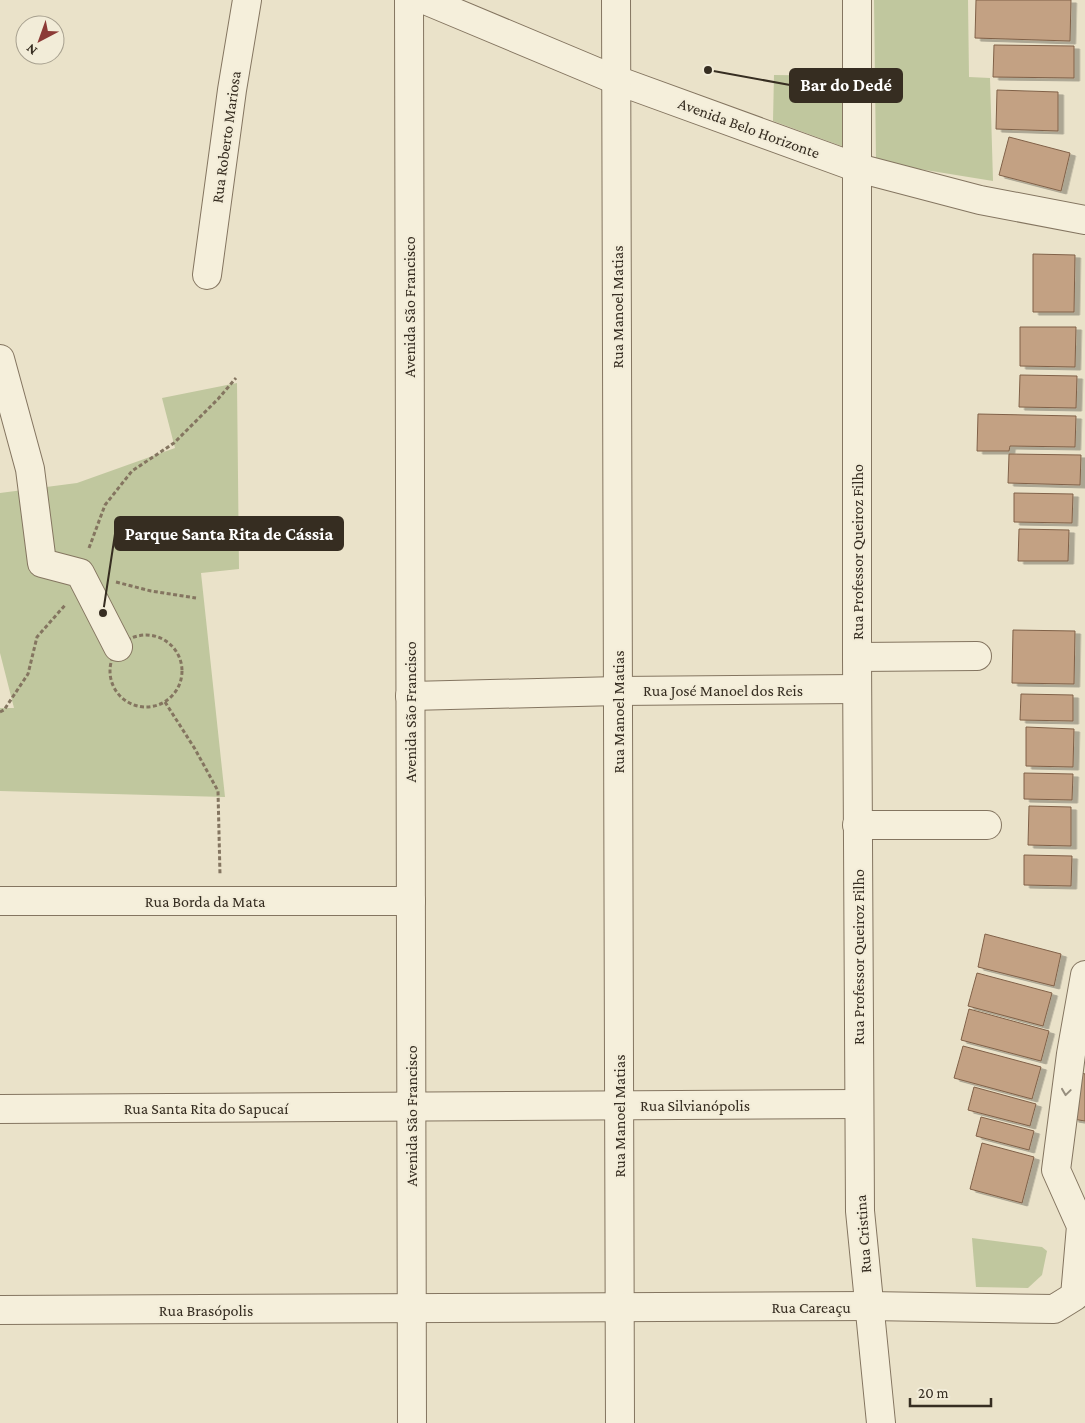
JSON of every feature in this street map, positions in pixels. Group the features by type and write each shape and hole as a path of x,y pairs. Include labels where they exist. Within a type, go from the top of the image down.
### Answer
{"street":[{"name":"Rua Roberto Mariosa","path":"207,275 232,90 247,0"},
{"name":"Avenida São Francisco","path":"409,0 412,1423"},
{"name":"Avenida Belo Horizonte","path":"425,0 616,80 858,168 980,200 1085,220"},
{"name":"Rua Manoel Matias","path":"616,0 620,1423"},
{"name":"Rua Professor Queiroz Filho","path":"857,0 858,1104"},
{"path":"0,359 30,469 42,563 80,573 118,646"},
{"path":"857,657 977,656"},
{"name":"Rua José Manoel dos Reis","path":"410,696 618,691 857,689"},
{"path":"857,825 987,825"},
{"name":"Rua Borda da Mata","path":"0,901 411,901"},
{"path":"1078,1055 1085,975"},
{"name":"Rua Careaçu","path":"412,1309 869,1306 1054,1309 1075,1296 1081,1226 1056,1170 1078,1055"},
{"name":"Rua Silvianópolis","path":"411,1107 858,1104"},
{"name":"Rua Cristina","path":"858,1104 860,1211 881,1423"},
{"name":"Rua Santa Rita do Sapucaí","path":"0,1109 411,1107"},
{"name":"Rua Brasópolis","path":"0,1310 412,1309"}],"path":[{"path":"0,712 4,710 28,674 37,638 71,598 105,505 132,471 174,443 236,378"},
{"path":"80,573 151,591 196,598"},
{"path":"142,634 156,635 169,642 177,651 182,662 183,674 180,685 174,695 165,702 154,707 142,707 131,704 113,686 110,673 112,659 118,646 129,638 142,634"},
{"path":"165,702 195,749 218,791 220,901"}],"green space":[{"path":"874,0 968,0 969,77 990,78 993,181 876,162"},
{"path":"774,75 855,76 855,151 773,121"},
{"path":"237,383 239,569 201,573 225,797 0,791 0,708 14,708 0,653 0,493 77,483 175,448 162,398"},
{"path":"972,1238 1042,1247 1047,1251 1042,1275 1028,1288 976,1287"}],"building":[{"path":"976,0 1071,0 1070,41 975,38"},
{"path":"994,45 1074,46 1074,78 993,77"},
{"path":"997,90 1058,92 1058,131 996,129"},
{"path":"1009,137 1070,153 1061,191 999,175"},
{"path":"1033,254 1075,255 1074,312 1033,312"},
{"path":"1020,327 1076,327 1075,367 1020,366"},
{"path":"1020,375 1077,376 1076,408 1019,407"},
{"path":"978,414 1076,416 1075,447 1010,446 1009,451 977,451"},
{"path":"1009,454 1081,455 1080,485 1008,483"},
{"path":"1014,493 1073,494 1072,523 1014,522"},
{"path":"1019,529 1069,530 1068,561 1018,561"},
{"path":"1013,630 1075,631 1074,684 1012,683"},
{"path":"1021,694 1073,695 1073,721 1020,720"},
{"path":"1026,727 1074,729 1073,767 1026,766"},
{"path":"1024,773 1073,774 1072,800 1024,799"},
{"path":"1029,806 1071,807 1071,846 1028,845"},
{"path":"1024,855 1072,856 1071,886 1024,885"},
{"path":"985,934 1061,954 1054,986 978,967"},
{"path":"977,973 1052,993 1043,1026 968,1006"},
{"path":"969,1009 1049,1031 1041,1061 961,1040"},
{"path":"963,1046 1041,1067 1032,1099 954,1078"},
{"path":"1082,1073 1085,1074 1085,1121 1073,1119"},
{"path":"974,1087 1036,1104 1030,1126 968,1110"},
{"path":"981,1117 1034,1131 1029,1150 976,1136"},
{"path":"982,1143 1034,1157 1022,1203 970,1189"}],"place":[{"name":"Bar do Dedé","path":"708,70"},
{"name":"Parque Santa Rita de Cássia","path":"103,613"}]}
